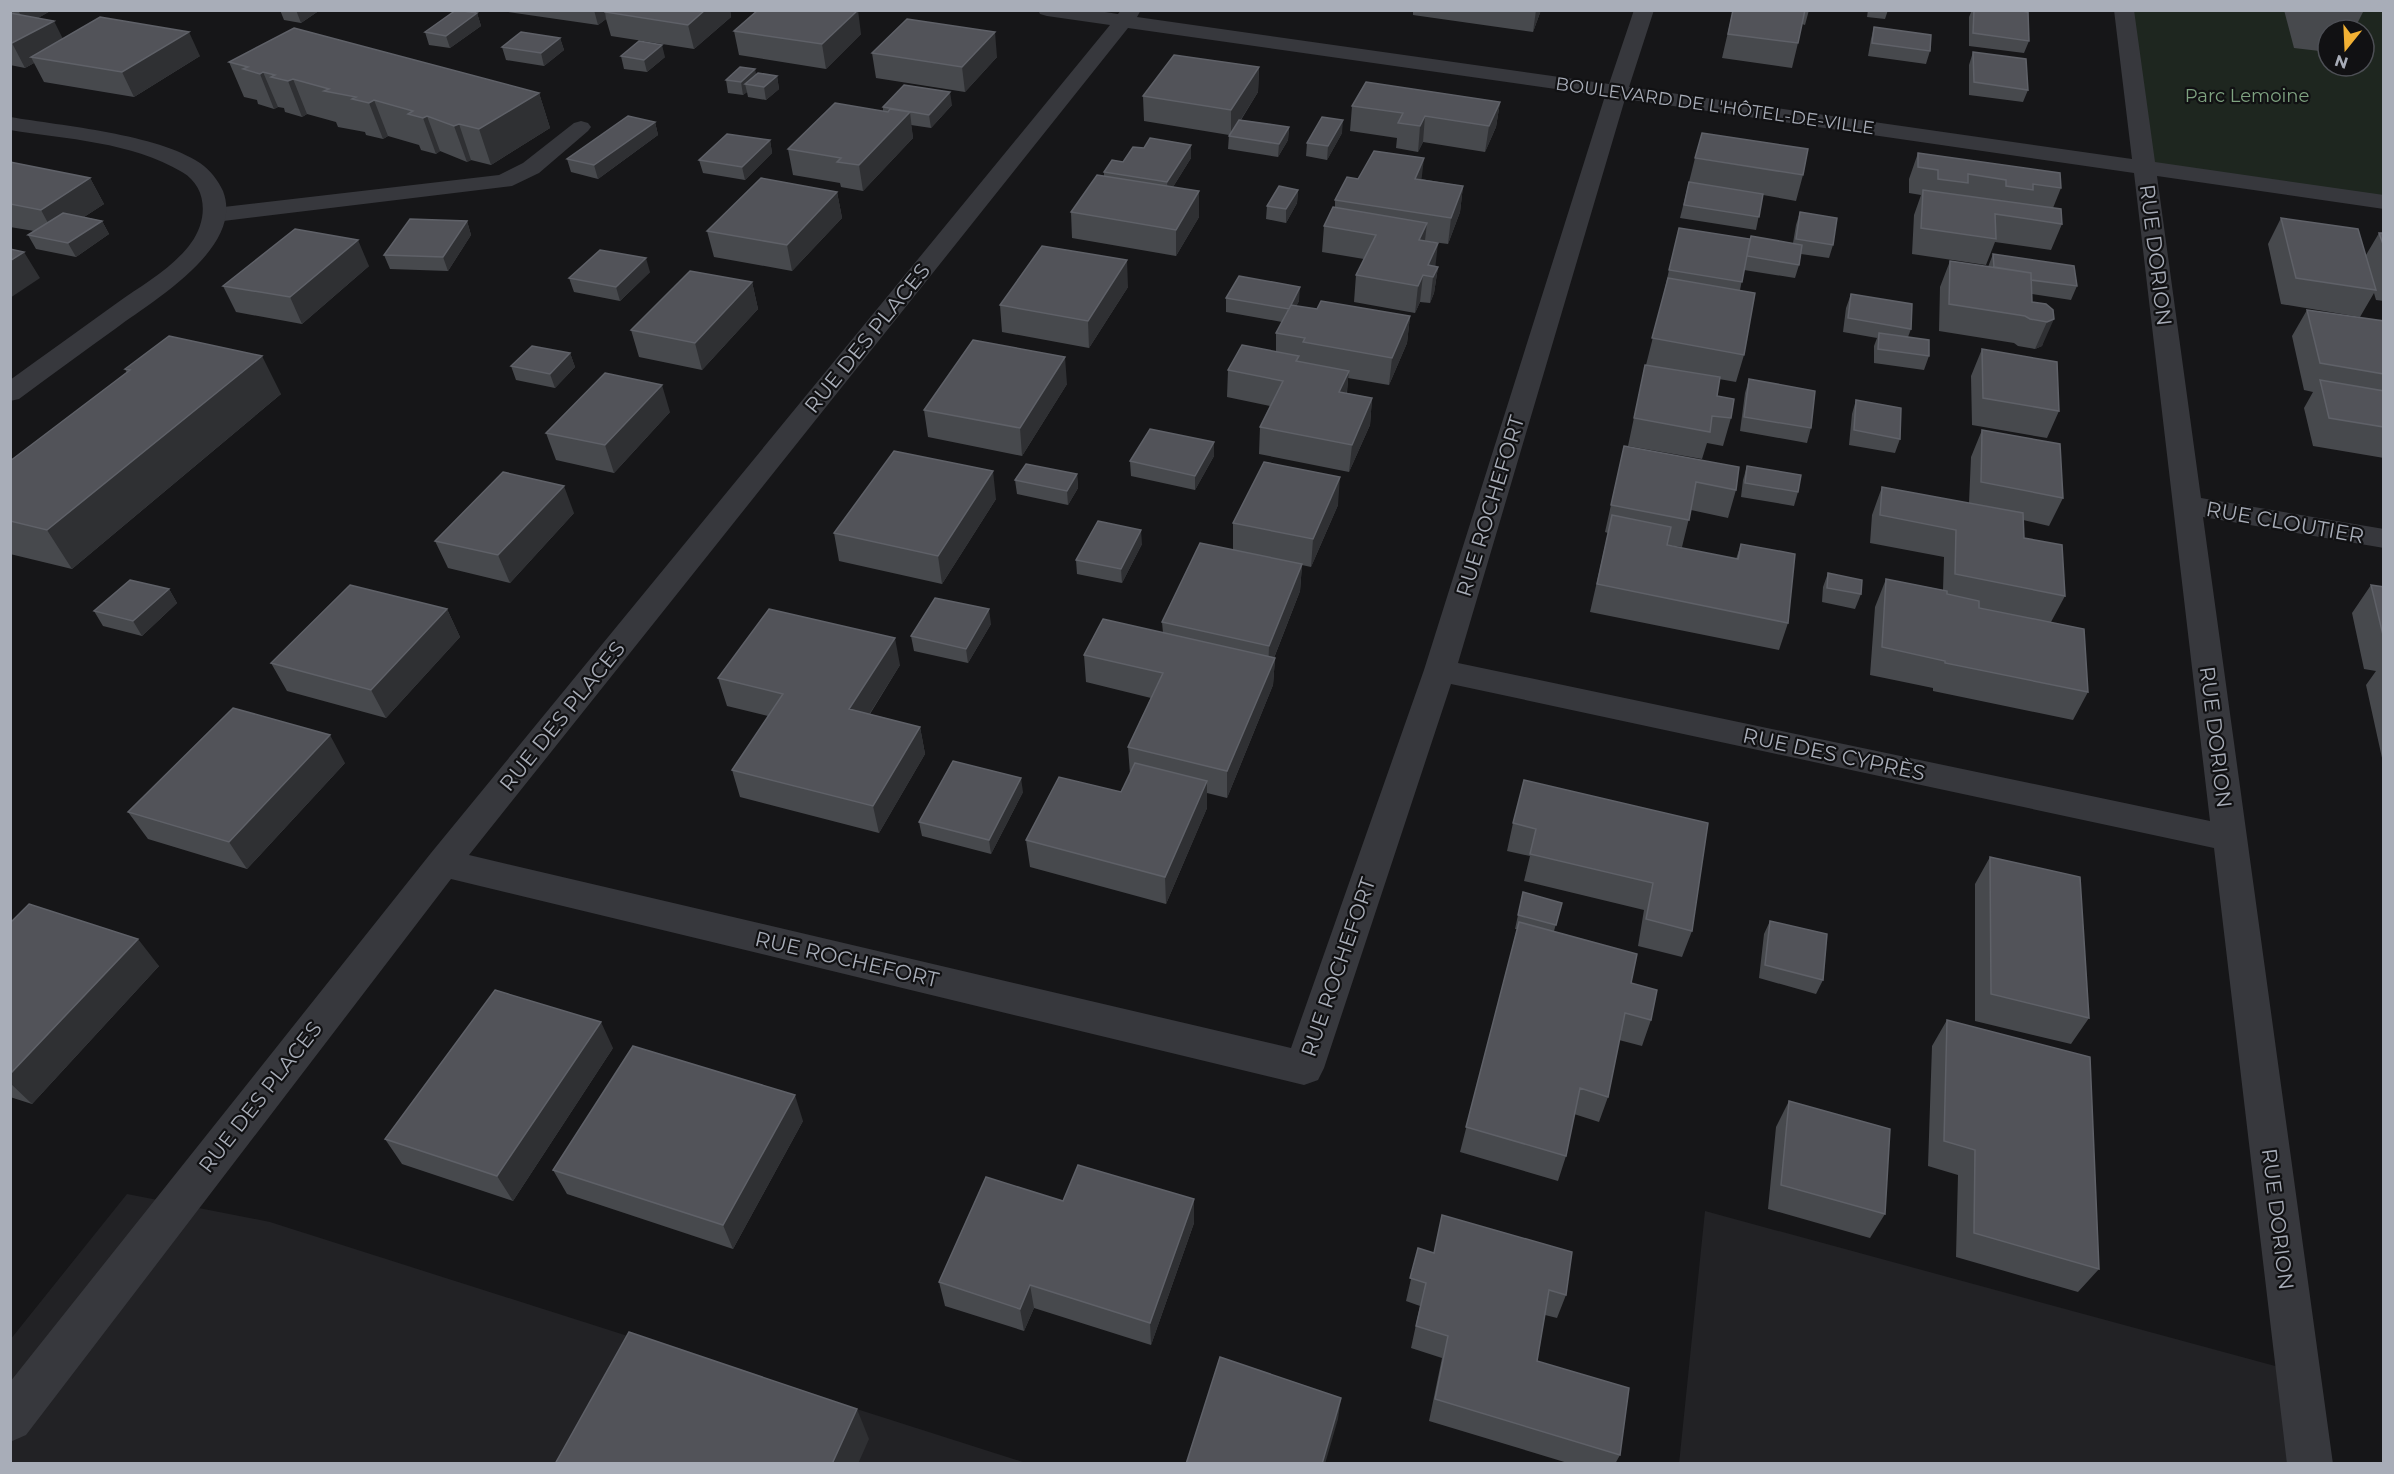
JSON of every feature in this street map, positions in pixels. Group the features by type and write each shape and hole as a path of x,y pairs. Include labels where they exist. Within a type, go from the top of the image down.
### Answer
{"street":[{"name":"BOULEVARD DE L'HÔTEL-DE-VILLE","path":"1047,10 1127,16 1617,92 2384,202"},
{"name":"RUE ROCHEFORT","path":"443,863 1304,1068 1440,670 1644,10"},
{"name":"RUE DORION","path":"2124,10 2310,1464"},
{"name":"RUE DES PLACES","path":"10,1419 443,863 1127,16"},
{"path":"10,123 136,148 180,161 201,176 214,193 216,215 201,245 164,281 10,393"},
{"name":"RUE CLOUTIER","path":"2187,505 2384,539"},
{"name":"RUE DES CYPRÈS","path":"1440,670 2229,838"}],"lane":[{"path":"216,215 504,181 531,168 581,127"}],"shaded area":[{"path":"127,1194 270,1222 1026,1463 11,1463 10,1340"},
{"path":"1705,1211 2290,1370 2301,1464 1679,1464"}],"green space":[{"name":"Parc Lemoine","path":"2123,11 2383,11 2383,202 2145,167"}],"building":[{"path":"456,10 477,13 446,36 425,32"},
{"path":"606,10 705,10 688,25 605,12"},
{"path":"758,10 858,10 822,44 734,31"},
{"path":"1733,10 1805,10 1798,43 1728,34"},
{"path":"1974,10 2028,12 2029,41 1973,33"},
{"path":"10,13 54,21 10,43"},
{"path":"100,17 189,32 122,72 31,57"},
{"path":"907,19 995,32 962,67 872,53"},
{"path":"1874,27 1931,35 1930,51 1872,43"},
{"path":"294,28 539,93 479,129 459,124 454,126 427,116 423,118 408,114 413,111 374,100 369,103 352,99 356,97 324,91 329,89 293,79 288,81 271,77 275,75 263,72 260,74 243,69 248,67 229,62"},
{"path":"521,32 560,38 541,53 502,47"},
{"path":"639,41 662,45 644,60 621,56"},
{"path":"1973,52 2026,59 2028,90 1974,82"},
{"path":"1174,55 1259,67 1231,110 1143,96"},
{"path":"740,67 755,69 741,82 726,80"},
{"path":"758,73 777,76 764,87 745,84"},
{"path":"1366,82 1500,102 1489,126 1425,116 1420,126 1398,123 1403,113 1352,106"},
{"path":"904,85 950,92 929,115 883,107"},
{"path":"835,103 888,112 890,109 910,112 859,165 837,162 841,158 788,149"},
{"path":"628,116 655,122 594,165 567,159"},
{"path":"1322,117 1343,120 1328,146 1307,143"},
{"path":"1239,120 1289,127 1279,144 1229,136"},
{"path":"1702,133 1808,149 1803,175 1695,158"},
{"path":"727,134 770,140 742,167 699,160"},
{"path":"1150,138 1191,145 1167,182 1104,172 1112,160 1123,162 1133,147 1144,148"},
{"path":"1374,151 1424,158 1415,179 1463,186 1451,218 1335,200 1347,177 1358,179"},
{"path":"1918,153 2060,173 2061,188 2033,184 2033,190 2006,186 2006,180 1968,174 1968,183 1938,179 1938,170 1918,167"},
{"path":"10,162 90,178 41,210 10,204"},
{"path":"1097,175 1199,191 1176,230 1071,212"},
{"path":"761,178 837,192 787,245 707,231"},
{"path":"1689,182 1763,194 1759,217 1684,205"},
{"path":"1279,186 1298,190 1286,209 1267,206"},
{"path":"1923,190 2061,209 2062,224 1995,214 1996,239 1921,228"},
{"path":"1333,207 1427,223 1419,240 1438,243 1428,265 1438,267 1433,277 1423,275 1418,286 1356,275 1376,235 1324,226"},
{"path":"1800,212 1837,218 1833,245 1796,239"},
{"path":"63,213 102,221 68,243 28,235"},
{"path":"2281,218 2358,229 2376,290 2296,278"},
{"path":"410,219 467,221 443,257 384,255"},
{"path":"1679,228 1750,239 1742,282 1669,270"},
{"path":"295,229 358,240 290,297 223,286"},
{"path":"2379,233 2384,233 2384,247"},
{"path":"1751,236 1802,245 1799,265 1747,256"},
{"path":"1042,246 1127,260 1088,321 1000,305"},
{"path":"10,249 24,252 10,261"},
{"path":"600,250 646,258 616,287 569,278"},
{"path":"1993,254 2074,266 2077,286 2031,280 2031,273 1994,267"},
{"path":"1950,261 2031,273 2032,302 2046,304 2053,310 2054,319 2047,322 2025,316 1949,304"},
{"path":"690,271 752,282 695,343 631,330"},
{"path":"1239,276 1300,287 1289,309 1226,298"},
{"path":"1668,278 1755,293 1744,355 1652,338"},
{"path":"1851,294 1912,304 1911,329 1848,318"},
{"path":"1321,301 1410,316 1392,358 1303,342 1305,338 1276,333 1291,305 1317,309"},
{"path":"2307,310 2384,321 2384,374 2320,363"},
{"path":"1879,333 1929,340 1929,356 1878,349"},
{"path":"169,336 262,356 47,530 10,521 10,461 130,370 125,369"},
{"path":"973,340 1065,357 1020,428 924,410"},
{"path":"1242,345 1299,356 1296,361 1349,371 1339,392 1372,398 1352,445 1260,427 1283,381 1228,370"},
{"path":"532,346 570,353 550,374 511,366"},
{"path":"1982,349 2057,362 2059,411 1983,398"},
{"path":"1645,365 1720,377 1717,396 1734,399 1731,418 1712,416 1710,432 1634,418"},
{"path":"605,373 662,385 605,445 546,433"},
{"path":"1749,379 1815,391 1811,428 1744,417"},
{"path":"2320,380 2384,391 2384,427 2329,418"},
{"path":"1856,400 1901,408 1900,439 1854,430"},
{"path":"1150,429 1214,442 1195,476 1130,461"},
{"path":"1982,430 2060,444 2063,498 1981,482"},
{"path":"1624,446 1739,467 1736,490 1696,482 1689,520 1611,505"},
{"path":"894,451 993,471 938,556 834,533"},
{"path":"1264,462 1340,477 1313,539 1233,523"},
{"path":"1026,464 1077,474 1067,491 1015,480"},
{"path":"1747,466 1801,475 1798,492 1745,483"},
{"path":"503,472 564,486 498,555 435,541"},
{"path":"1882,487 2023,513 2024,538 2062,545 2065,596 1955,574 1956,530 1880,515"},
{"path":"1612,515 1671,527 1667,545 1738,559 1741,544 1795,554 1788,623 1597,584"},
{"path":"1098,521 1141,530 1121,569 1076,560"},
{"path":"1200,543 1302,564 1269,646 1162,622"},
{"path":"1828,573 1862,580 1861,594 1827,588"},
{"path":"1886,579 1947,591 1947,594 1979,601 1979,608 2084,629 2088,692 1945,663 1945,661 1882,647"},
{"path":"130,580 169,589 133,621 94,611"},
{"path":"350,585 447,609 371,690 271,663"},
{"path":"2371,585 2384,587 2384,639"},
{"path":"935,598 989,609 966,649 911,636"},
{"path":"769,609 895,638 849,709 920,727 873,806 732,770 783,694 718,678"},
{"path":"1103,619 1275,658 1227,771 1128,747 1163,673 1084,655"},
{"path":"233,708 330,735 229,842 128,812"},
{"path":"953,761 1021,778 989,840 919,822"},
{"path":"1135,763 1207,781 1165,877 1026,840 1059,777 1121,792"},
{"path":"1524,780 1708,823 1692,931 1646,919 1653,883 1530,854 1536,829 1513,823"},
{"path":"1990,857 2080,877 2089,1018 1991,994"},
{"path":"1523,892 1562,903 1556,925 1518,915"},
{"path":"29,904 138,939 10,1074 10,923"},
{"path":"1770,921 1827,934 1823,980 1765,965"},
{"path":"1519,922 1637,954 1631,983 1657,990 1651,1020 1625,1013 1608,1097 1580,1088 1566,1156 1466,1127"},
{"path":"495,990 601,1022 497,1176 385,1139"},
{"path":"1947,1020 2090,1057 2099,1269 1974,1233 1975,1150 1944,1141"},
{"path":"633,1046 795,1095 723,1225 553,1170"},
{"path":"1789,1101 1890,1129 1885,1214 1781,1185"},
{"path":"1078,1165 1194,1199 1150,1323 1030,1285 1020,1309 939,1282 986,1177 1063,1201"},
{"path":"1442,1215 1572,1252 1566,1295 1549,1290 1537,1361 1629,1388 1620,1455 1435,1399 1448,1336 1416,1326 1426,1283 1410,1278 1418,1248 1434,1253"},
{"path":"629,1332 857,1409 832,1464 555,1464"},
{"path":"1220,1357 1341,1398 1322,1464 1186,1464"}]}
